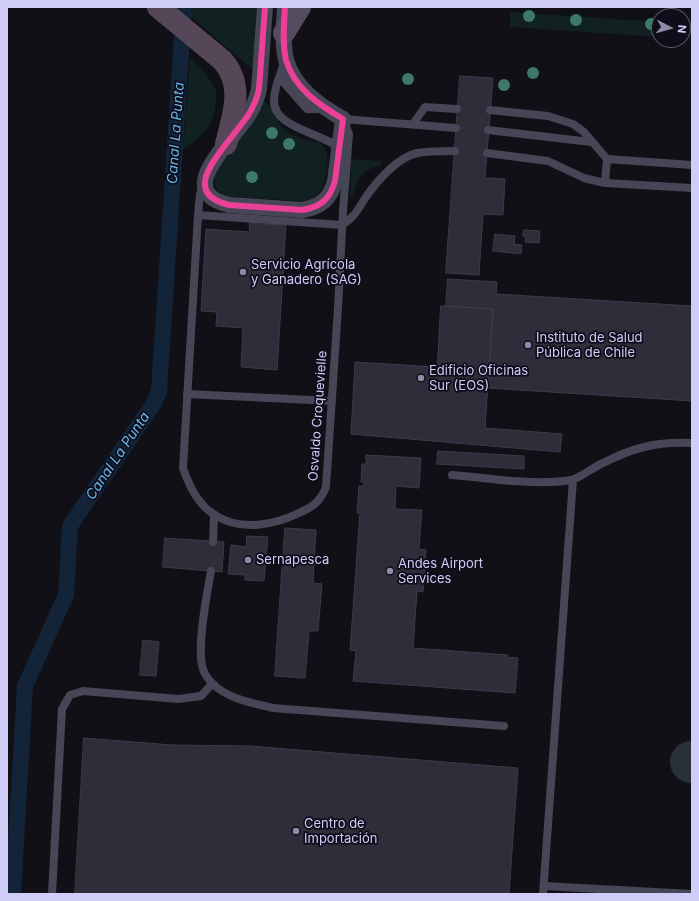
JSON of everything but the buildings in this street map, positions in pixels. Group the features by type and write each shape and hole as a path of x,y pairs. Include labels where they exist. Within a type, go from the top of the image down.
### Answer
{"highway":[{"path":"284,33 300,7"},
{"path":"165,13 222,60 228,67 233,77 236,99 226,144"}],"street":[{"path":"266,7 257,98 247,117 211,165 204,184 209,196 220,203 229,205 302,210 318,206 325,200 333,189 343,119 316,102 299,85 288,63 284,33 285,7"}],"lane":[{"path":"288,63 275,91 274,101 277,113 285,120 304,131 339,147"},
{"path":"413,124 425,107 457,109"},
{"path":"490,110 548,116 573,124 584,132 606,159 605,183"},
{"path":"343,119 456,128"},
{"name":"Osvaldo Croquevielle","path":"204,184 200,194 198,215 183,468 187,481 194,493 203,506 214,515 223,520 236,524 254,525 272,523 309,508 320,499 326,487 349,134 343,119"},
{"path":"488,130 591,142"},
{"path":"198,215 342,225 354,216 366,196 387,173 408,156 428,152 454,151"},
{"path":"487,152 548,161 584,178 605,183 692,188"},
{"path":"606,159 692,165"},
{"path":"187,394 332,401"},
{"path":"452,475 529,482 573,480 600,464 627,452 654,444 692,443"},
{"path":"573,480 543,890 692,894"},
{"path":"213,542 214,515"},
{"path":"211,571 203,621 201,653 203,669 212,684 235,697 273,708 504,726"},
{"path":"52,894 62,709 70,695 83,691 178,699 200,696 212,684"}],"shaded area":[{"path":"179,7 259,7 257,66 251,68"},
{"path":"510,12 651,21 651,36 510,27"},
{"path":"190,58 208,77 213,85 216,92 216,102 215,111 210,125 201,135 183,150"},
{"path":"265,102 271,108 281,126 292,135 319,143 325,148 328,162 326,177 321,191 312,198 303,201 232,197 223,194 215,186 215,173 260,104"},
{"path":"351,159 382,161 382,165 370,169 362,175 356,184 353,197 350,197"}],"waterway":[{"name":"Canal La Punta","path":"13,894 25,686 66,595 70,526 154,403 159,391 184,7"}],"cycle path":[{"path":"265,7 259,89 257,96 247,117 213,161 205,179 205,187 208,194 216,200 229,205 302,210 314,207 324,201 333,187 343,119 308,95 295,79 290,70 286,60 284,47 285,7"}],"place":[{"name":"Servicio Agrícola y Ganadero (SAG)","path":"243,272"},
{"name":"Instituto de Salud Pública de Chile","path":"528,345"},
{"name":"Edificio Oficinas Sur (EOS)","path":"421,378"},
{"name":"Sernapesca","path":"248,560"},
{"name":"Andes Airport Services","path":"390,571"},
{"name":"Centro de Importación","path":"296,831"}]}
